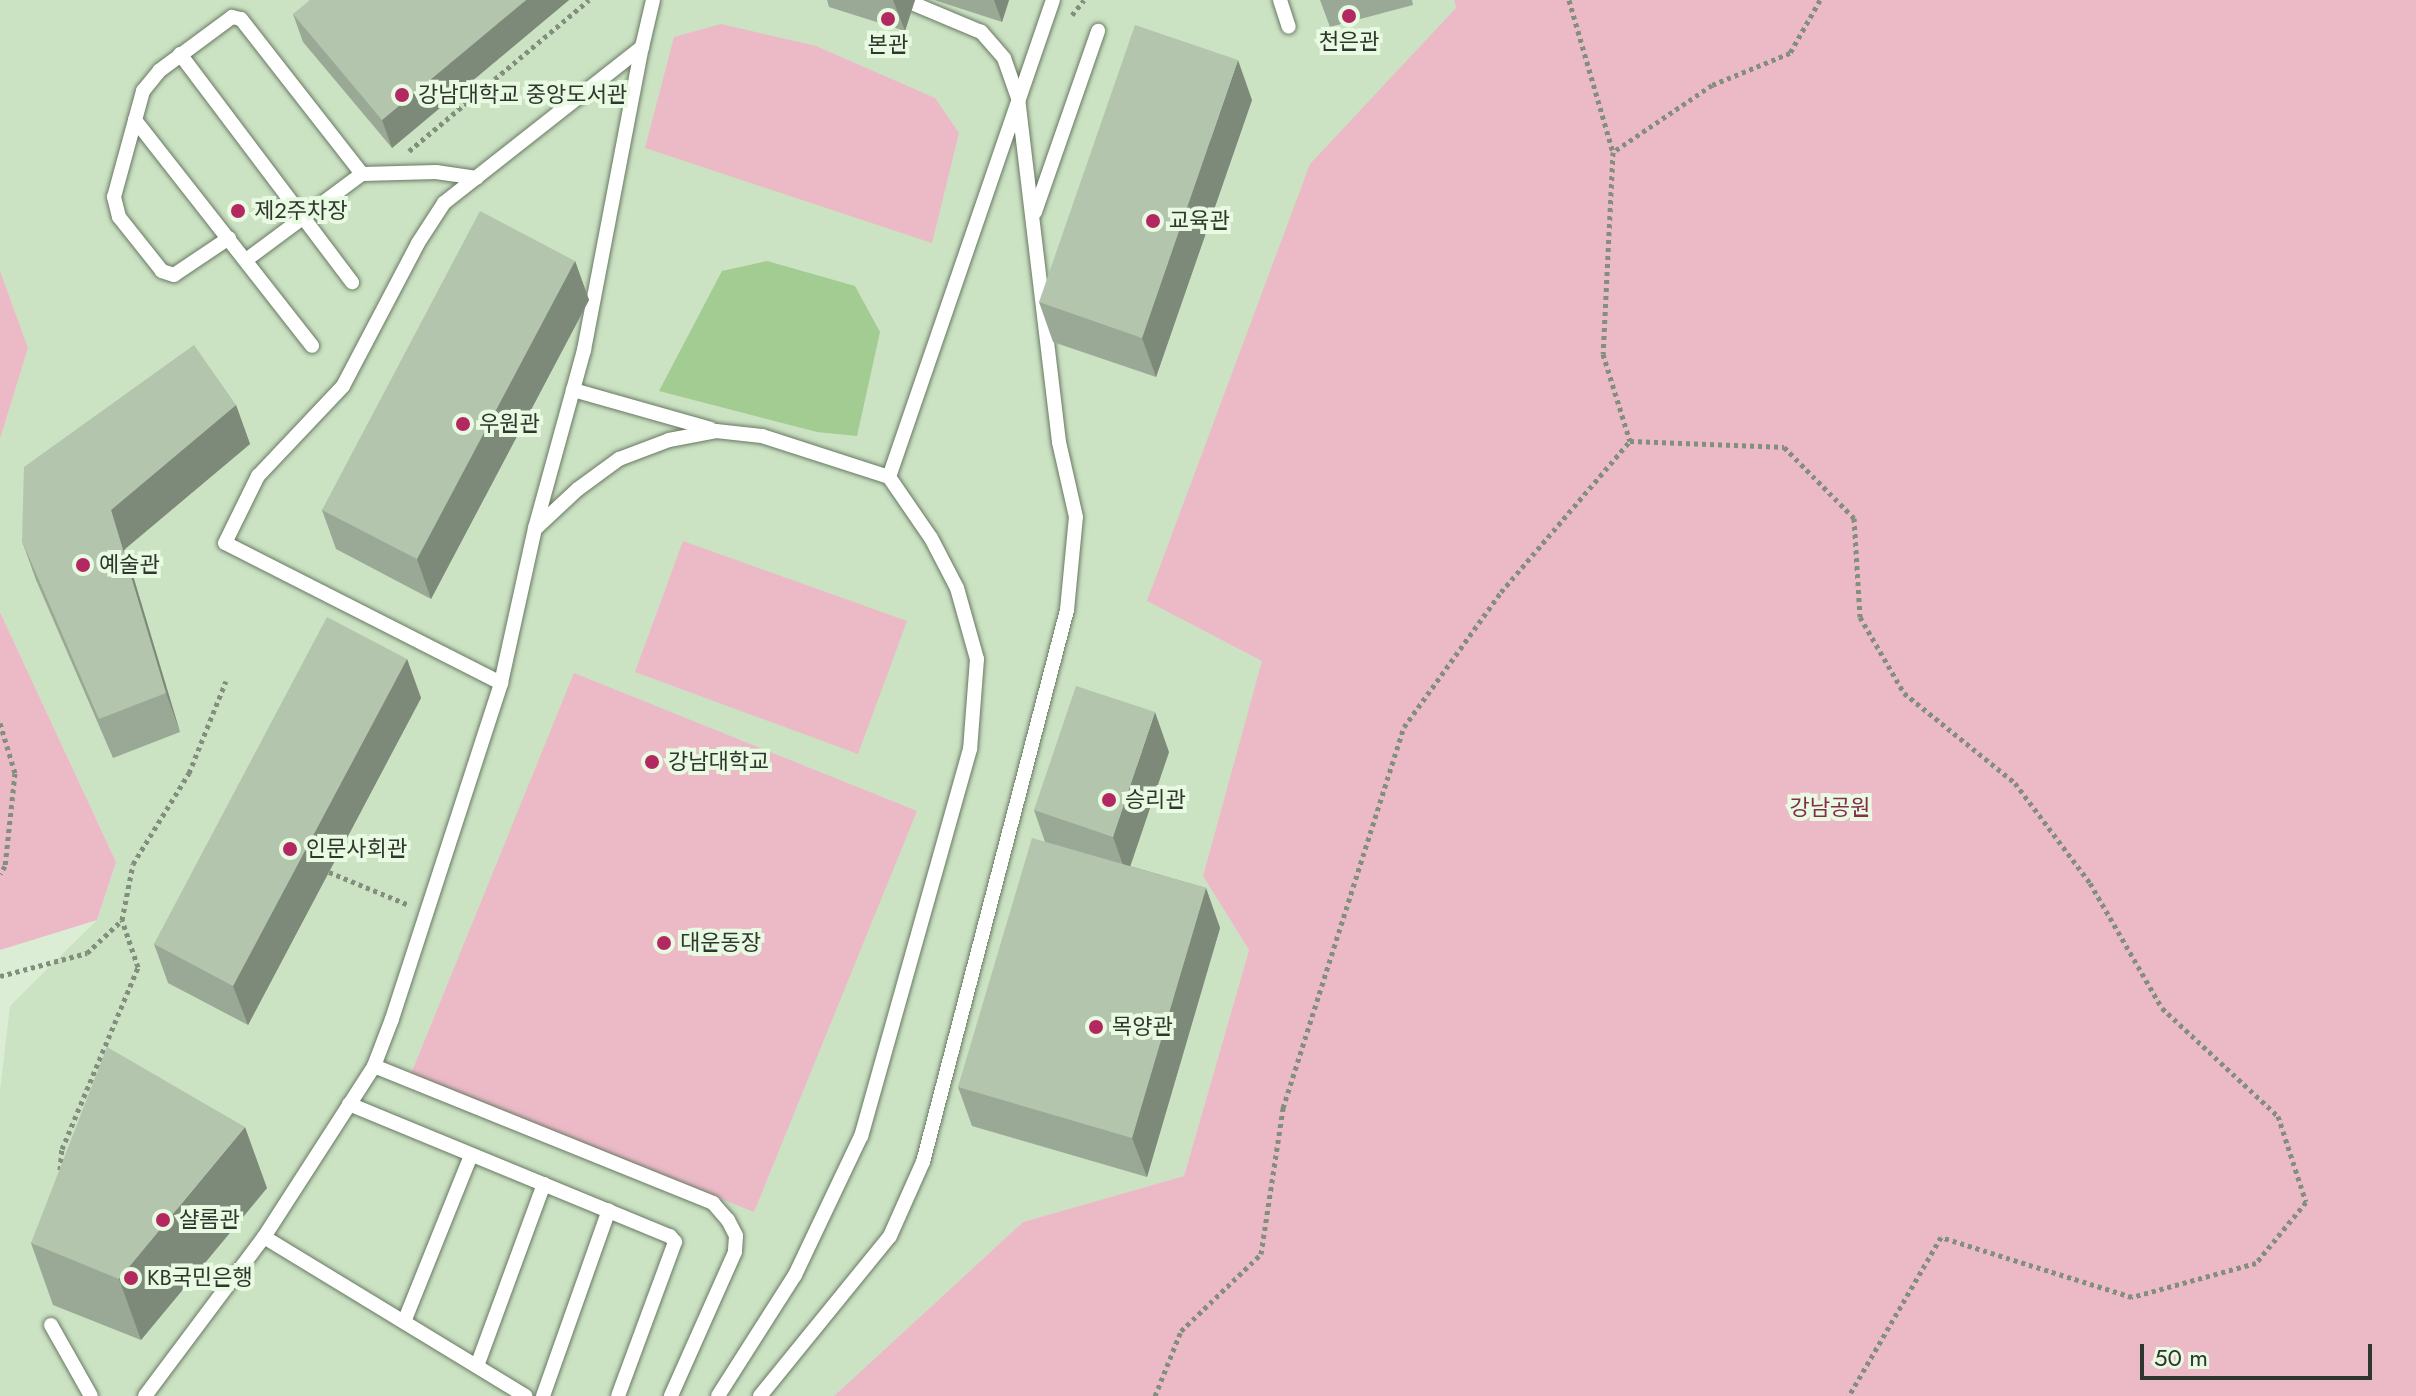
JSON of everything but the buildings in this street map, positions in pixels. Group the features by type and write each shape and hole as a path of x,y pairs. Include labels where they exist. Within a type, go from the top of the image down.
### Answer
{"lane":[{"path":"145,1396 264,1237 374,1066 501,683 535,528 573,390 653,0"},
{"path":"889,477 1053,0"},
{"path":"1280,0 1289,27"},
{"path":"760,1396 890,1236 923,1162 1067,610 1076,517 1059,442 1018,98 1004,58 981,32 914,4"},
{"path":"229,238 174,275 162,271 119,217 114,197 143,91 159,71 223,21 232,17 241,19 362,174"},
{"path":"1034,216 1098,31"},
{"path":"501,683 225,543 258,476 343,386 418,243 444,203 642,47"},
{"path":"180,54 352,282"},
{"path":"135,120 312,346"},
{"path":"246,260 362,174 436,172 477,178"},
{"path":"573,390 716,431 762,436 889,477 931,538 957,588 977,659 970,749 861,1136 795,1275 718,1396"},
{"path":"535,528 578,489 619,459 669,440 716,431"},
{"path":"374,1066 713,1203 728,1220 736,1236 735,1252 671,1396"},
{"path":"349,1104 664,1232 675,1242 618,1396"},
{"path":"404,1322 471,1155"},
{"path":"477,1366 544,1184"},
{"path":"543,1396 609,1210"},
{"path":"264,1237 526,1396"},
{"path":"51,1325 91,1396"}],"path":[{"path":"380,175 589,0"},
{"path":"1074,15 1084,0"},
{"path":"1569,0 1613,152 1603,354 1630,441"},
{"path":"1613,152 1712,85 1790,53 1820,0"},
{"path":"1155,1396 1181,1331 1261,1254 1283,1108 1404,727 1501,592 1630,441"},
{"path":"1630,441 1784,447 1854,518 1860,617 1904,693 2015,783 2090,883 2162,1008 2278,1116 2306,1202 2256,1263 2132,1297 1941,1237 1849,1396"},
{"path":"59,1179 62,1149 138,967 122,920 133,864 189,773 226,681"},
{"path":"0,723 15,773 5,866 0,874"},
{"path":"329,872 427,912"},
{"path":"0,976 87,953 122,920"}],"shaded area":[{"name":"강남대학교","path":"0,0 1454,0 1456,8 1148,601 1263,661 1203,876 1249,950 1184,1176 1023,1222 834,1396 0,1396 0,1091 10,1006 97,920 116,862 0,612 0,439 28,348 0,272"},
{"path":"767,261 855,286 880,332 857,436 817,432 659,391 722,271"}],"green space":[{"name":"강남공원","path":"1454,0 2416,0 2416,1396 834,1396 1023,1222 1184,1176 1249,950 1203,876 1262,661 1147,601 1310,164 1456,8"},
{"path":"721,24 816,46 935,98 959,133 932,243 645,148 674,37"},
{"path":"0,271 28,348 0,439"},
{"path":"683,541 907,621 858,754 635,672"},
{"path":"0,612 116,862 97,920 0,950"},
{"name":"대운동장","path":"574,673 917,811 754,1212 411,1074"}],"place":[{"name":"천은관","path":"1349,16"},
{"name":"본관","path":"888,19"},
{"name":"강남대학교 중앙도서관","path":"402,95"},
{"name":"제2주차장","path":"238,211"},
{"name":"교육관","path":"1153,221"},
{"name":"우원관","path":"463,424"},
{"name":"예술관","path":"83,565"},
{"name":"강남대학교","path":"652,762"},
{"name":"승리관","path":"1109,800"},
{"name":"인문사회관","path":"290,849"},
{"name":"대운동장","path":"664,943"},
{"name":"목양관","path":"1096,1027"},
{"name":"샬롬관","path":"163,1220"},
{"name":"KB국민은행","path":"131,1278"}]}
